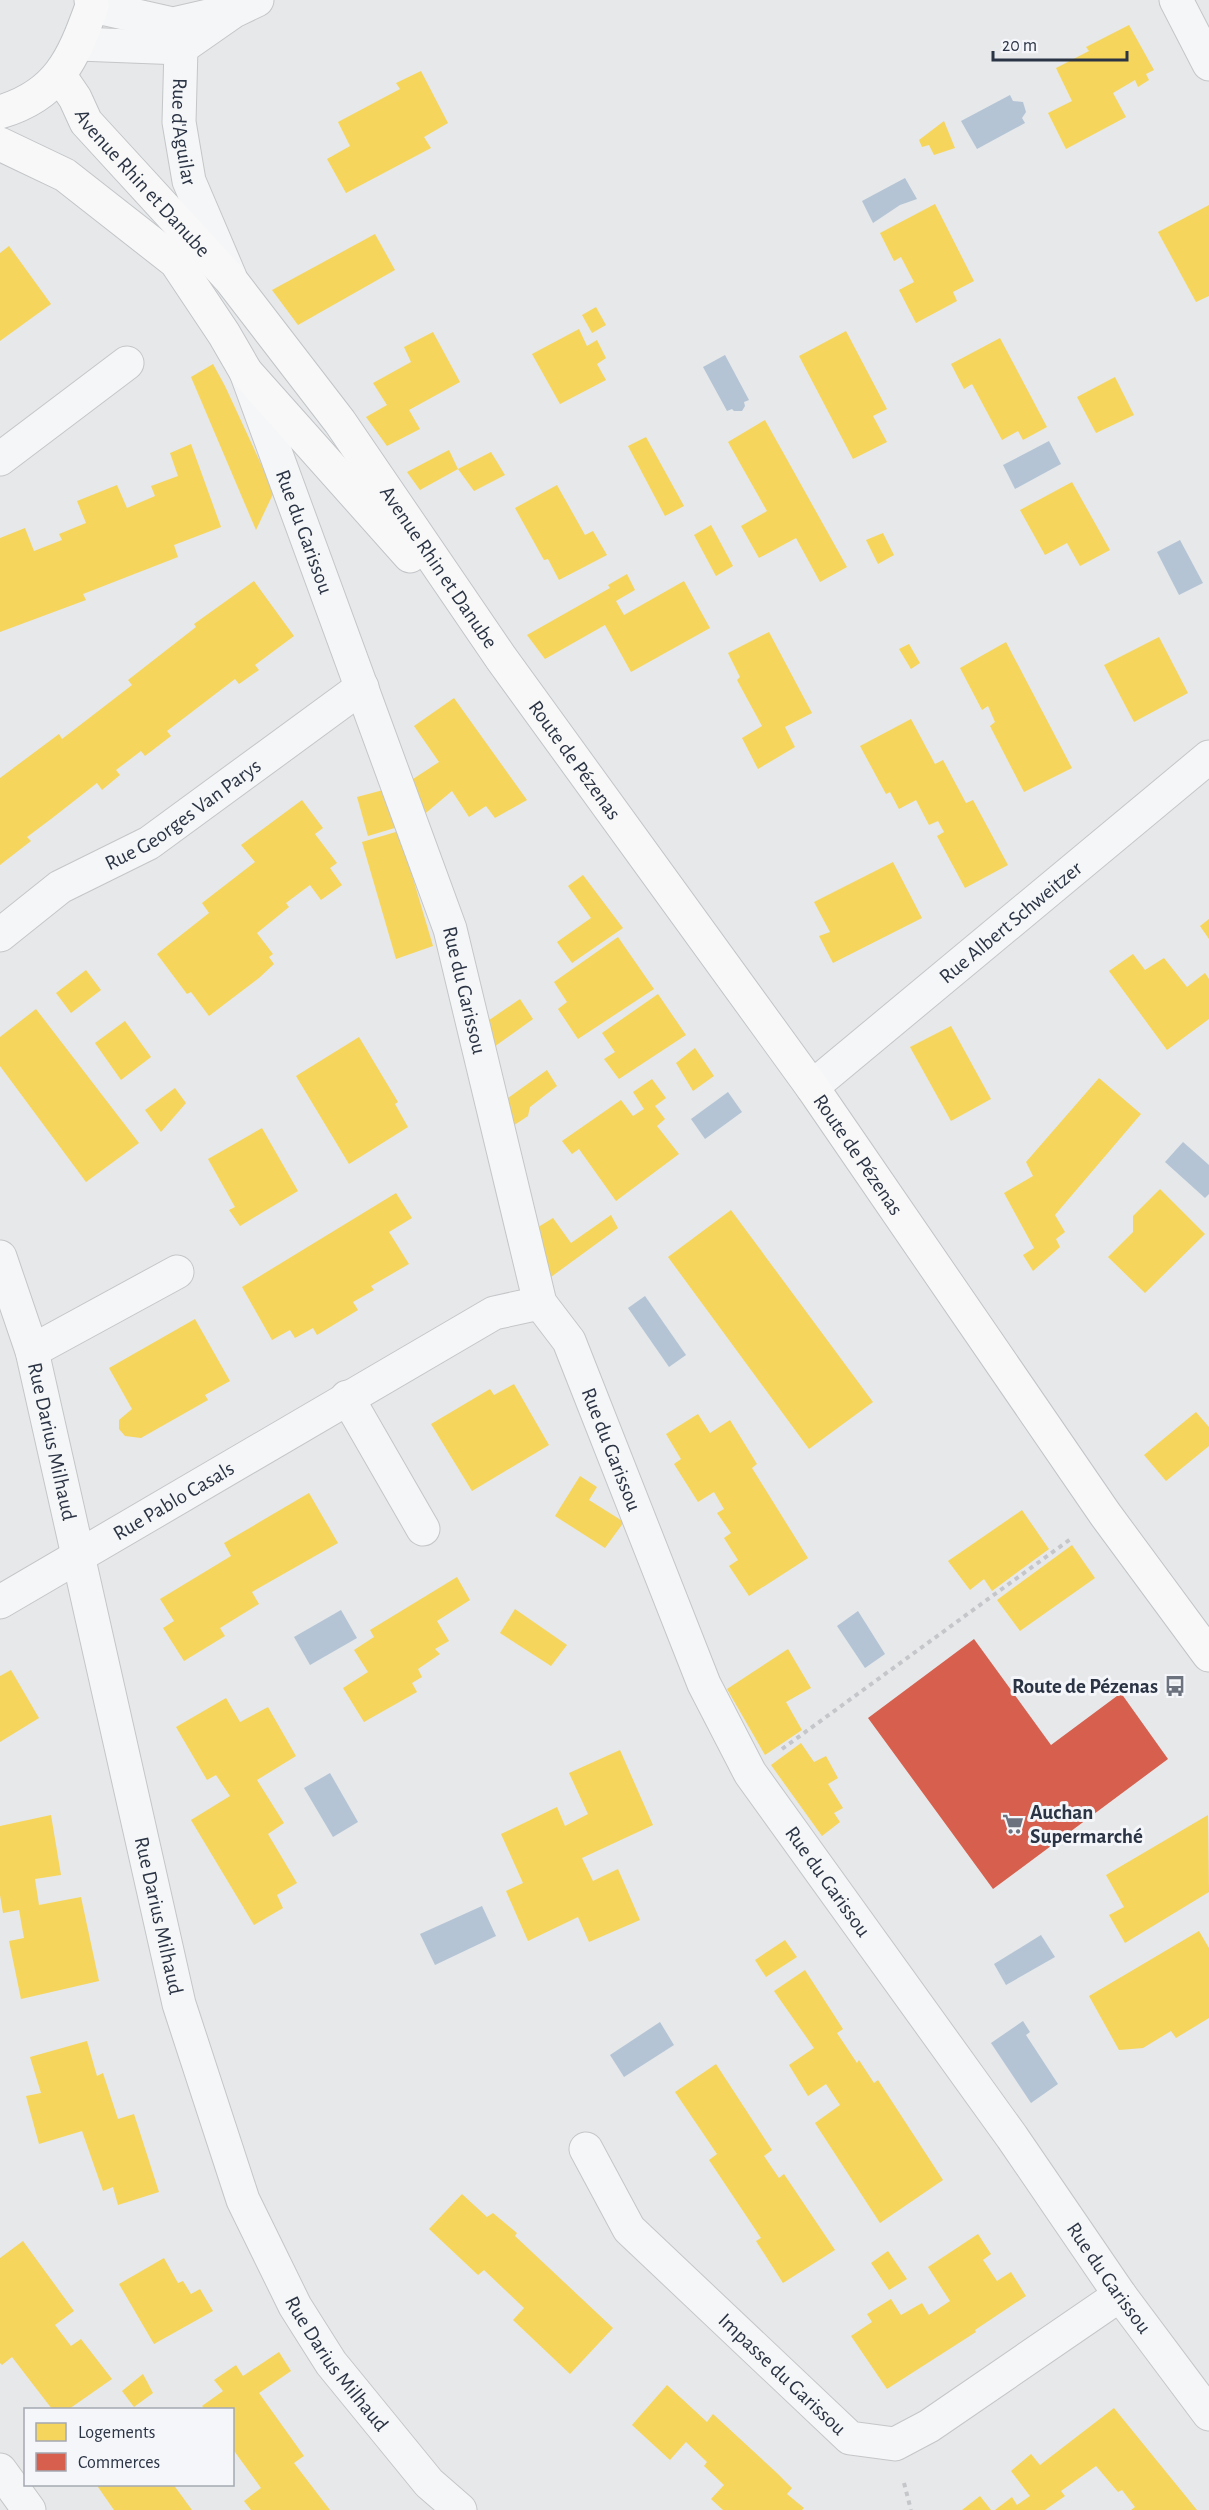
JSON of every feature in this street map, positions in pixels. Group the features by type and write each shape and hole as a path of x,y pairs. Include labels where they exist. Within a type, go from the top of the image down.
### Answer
{"main road":[{"path":"0,112 23,106 60,76 79,44 92,3"},
{"name":"Avenue Rhin et Danube","path":"60,76 75,98 86,123 231,279 340,422 501,658"},
{"name":"Avenue Rhin et Danube","path":"0,144 64,175 176,262 224,334 246,372 501,658"},
{"name":"Route de Pézenas","path":"501,658 812,1087 1105,1514 1209,1655"}],"street":[{"path":"1176,0 1209,64"},
{"name":"Rue d'Aguilar","path":"92,3 173,24 245,5"},
{"name":"Rue d'Aguilar","path":"79,44 181,48 245,5"},
{"name":"Rue d'Aguilar","path":"181,48 179,122 189,181 231,279"},
{"path":"0,459 127,363"},
{"name":"Rue du Garissou","path":"246,372 450,929 540,1303 569,1341 704,1684 750,1773 1012,2137 1120,2295 1209,2414"},
{"name":"Rue Georges Van Parys","path":"0,934 60,887 149,843 362,687"},
{"name":"Rue Albert Schweitzer","path":"812,1087 1209,757"},
{"name":"Rue Darius Milhaud","path":"0,1257 32,1351 179,2004 243,2200 295,2306 331,2364 429,2483 460,2510"},
{"path":"32,1351 177,1272"},
{"name":"Rue Pablo Casals","path":"0,1602 494,1313 540,1303"},
{"path":"347,1397 423,1529"},
{"name":"Impasse du Garissou","path":"586,2149 629,2229 850,2438 895,2444 929,2426 1120,2295"},
{"path":"0,2470 29,2510"}],"path":[{"path":"750,1773 1105,1514"}],"water":[{"path":"1010,95 1013,101 1023,102 1026,112 1022,118 1025,123 977,149 961,121"},
{"path":"905,178 917,199 900,205 873,223 862,201"},
{"path":"725,355 749,400 744,402 745,406 742,411 732,409 727,411 703,367"},
{"path":"1049,441 1061,464 1015,489 1003,465"},
{"path":"1180,540 1203,583 1179,595 1157,552"},
{"path":"728,1092 742,1112 705,1139 691,1119"},
{"path":"1183,1142 1209,1165 1209,1194 1205,1198 1165,1162"},
{"path":"645,1296 686,1355 669,1367 628,1308"},
{"path":"341,1610 357,1638 310,1665 294,1637"},
{"path":"858,1611 885,1654 865,1668 837,1626"},
{"path":"330,1773 358,1822 333,1837 304,1788"},
{"path":"482,1906 496,1936 435,1965 420,1934"},
{"path":"1041,1935 1055,1957 1006,1985 994,1964"},
{"path":"1023,2021 1030,2032 1026,2035 1058,2084 1031,2103 991,2043"},
{"path":"660,2022 674,2045 624,2077 610,2055"}],"building: Logements":[{"path":"1129,25 1154,70 1146,74 1149,80 1138,87 1135,80 1113,93 1126,117 1066,149 1048,113 1072,101 1056,68 1089,51 1086,47"},
{"path":"421,71 448,123 424,137 431,148 346,193 327,159 350,146 338,122 400,89 396,83"},
{"path":"944,121 955,148 934,155 929,145 922,147 919,140"},
{"path":"935,204 974,281 953,292 957,301 916,323 899,290 914,282 901,257 894,261 880,233"},
{"path":"1209,205 1209,296 1196,302 1158,232"},
{"path":"375,234 395,270 298,325 272,290"},
{"path":"9,246 51,304 0,341 0,253"},
{"path":"596,307 606,325 592,333 582,315"},
{"path":"579,329 587,346 597,340 606,358 597,364 606,380 560,404 532,354"},
{"path":"846,331 887,409 873,416 887,442 853,459 799,356"},
{"path":"433,332 460,382 409,410 420,429 387,446 366,417 387,405 373,383 411,362 404,347"},
{"path":"1000,338 1047,427 1023,440 1018,431 1002,440 972,384 964,389 951,364"},
{"path":"213,364 274,492 256,530 191,377"},
{"path":"1115,377 1134,415 1096,433 1077,397"},
{"path":"765,420 847,567 820,582 796,538 759,558 741,526 767,511 728,442"},
{"path":"646,437 684,506 665,516 628,446"},
{"path":"191,444 221,527 174,545 178,557 83,594 86,600 0,632 0,538 25,528 34,551 62,540 59,534 86,523 77,501 117,485 127,508 155,496 151,486 178,476 170,453"},
{"path":"449,450 458,469 420,490 407,472"},
{"path":"491,452 505,475 474,491 458,469"},
{"path":"1072,482 1110,550 1080,566 1067,543 1045,555 1020,510"},
{"path":"557,485 585,535 593,531 607,555 559,580 548,559 544,560 515,508"},
{"path":"711,525 733,566 716,576 694,535"},
{"path":"883,533 894,555 878,564 866,540"},
{"path":"627,574 635,590 616,601 624,615 684,581 710,628 631,672 605,625 545,659 527,635 610,588 608,585"},
{"path":"254,581 294,636 255,665 259,670 239,684 235,679 167,731 171,736 145,756 141,751 116,770 120,775 102,790 97,783 27,837 31,841 0,865 0,778 59,734 62,739 132,685 128,680 196,627 194,624"},
{"path":"769,632 812,713 785,727 795,747 758,769 742,738 762,726 737,680 740,677 728,653"},
{"path":"1159,637 1188,693 1134,722 1104,665"},
{"path":"1006,642 1072,768 1024,792 990,726 995,722 988,706 982,710 960,668"},
{"path":"909,644 920,663 911,669 899,649"},
{"path":"454,698 527,800 495,818 486,806 469,817 452,791 421,817 410,781 439,762 414,726"},
{"path":"911,719 935,764 943,760 966,803 973,800 1008,865 965,888 937,836 944,832 938,821 929,825 916,800 899,809 890,792 886,794 860,746"},
{"path":"387,789 398,827 368,836 357,797"},
{"path":"302,800 323,828 315,834 337,863 330,868 342,885 321,900 310,885 286,903 289,907 257,933 273,954 269,957 274,964 209,1016 191,992 187,994 157,954 209,913 202,903 255,862 241,845"},
{"path":"399,831 433,946 396,959 362,842"},
{"path":"893,862 922,918 833,963 819,936 830,932 814,902"},
{"path":"583,875 623,928 572,963 557,942 591,918 568,886"},
{"path":"1209,919 1209,939 1200,926"},
{"path":"618,937 654,989 578,1039 558,1009 567,1002 554,982"},
{"path":"1133,954 1145,970 1164,958 1187,987 1205,973 1209,979 1209,1019 1167,1050 1109,971"},
{"path":"86,970 101,990 71,1013 56,993"},
{"path":"658,994 686,1035 619,1079 604,1059 615,1052 602,1033"},
{"path":"520,999 533,1019 487,1052 479,1027"},
{"path":"36,1009 139,1143 86,1182 0,1066 0,1037"},
{"path":"125,1021 151,1057 121,1080 95,1043"},
{"path":"951,1026 991,1099 951,1121 910,1047"},
{"path":"359,1037 398,1102 395,1104 408,1127 349,1164 296,1076"},
{"path":"695,1048 714,1076 693,1091 676,1063"},
{"path":"547,1070 557,1086 530,1107 528,1116 507,1130 501,1103"},
{"path":"1099,1078 1141,1114 1055,1215 1065,1232 1056,1239 1060,1247 1033,1271 1023,1255 1034,1248 1004,1193 1033,1176 1026,1162"},
{"path":"652,1079 666,1098 655,1106 665,1119 657,1126 679,1154 616,1201 579,1149 572,1154 562,1141 621,1100 633,1116 644,1109 633,1092"},
{"path":"175,1088 186,1103 161,1132 145,1110"},
{"path":"262,1128 298,1191 240,1226 229,1210 235,1207 208,1159"},
{"path":"1160,1189 1205,1234 1145,1293 1108,1257 1133,1232 1133,1216"},
{"path":"396,1193 412,1218 389,1232 409,1264 371,1286 374,1290 353,1302 358,1310 317,1335 313,1328 295,1338 290,1330 272,1340 242,1287"},
{"path":"731,1210 873,1402 809,1449 668,1257"},
{"path":"611,1215 618,1228 551,1277 535,1229 553,1218 571,1243"},
{"path":"195,1319 230,1381 205,1395 208,1400 141,1438 125,1436 119,1429 119,1420 132,1409 109,1368"},
{"path":"514,1384 549,1445 472,1491 431,1424 490,1389 494,1395"},
{"path":"1196,1412 1209,1427 1209,1446 1166,1481 1144,1455"},
{"path":"698,1414 710,1433 730,1420 757,1464 752,1468 808,1558 749,1596 729,1566 738,1560 724,1538 731,1533 717,1513 724,1509 714,1492 698,1502 674,1464 681,1459 666,1434"},
{"path":"580,1476 597,1487 589,1500 624,1522 605,1548 555,1516"},
{"path":"309,1493 338,1543 252,1592 259,1604 220,1628 225,1636 184,1661 163,1628 174,1621 160,1599 231,1556 224,1543"},
{"path":"1022,1510 1049,1549 992,1591 984,1579 970,1590 948,1561"},
{"path":"1072,1545 1095,1578 1020,1631 997,1600"},
{"path":"457,1577 470,1600 437,1621 449,1641 435,1649 440,1654 418,1669 422,1677 412,1683 417,1692 364,1722 343,1688 368,1672 354,1650 374,1637 370,1630"},
{"path":"515,1609 567,1645 551,1666 500,1633"},
{"path":"788,1649 811,1688 786,1702 802,1730 765,1755 727,1689"},
{"path":"11,1670 39,1718 0,1742 0,1676"},
{"path":"226,1698 240,1722 268,1707 296,1756 257,1780 284,1823 268,1834 297,1883 277,1895 283,1908 254,1925 191,1820 230,1796 216,1775 207,1780 176,1727"},
{"path":"801,1743 814,1762 826,1756 838,1778 828,1784 843,1808 834,1813 840,1822 822,1836 771,1765"},
{"path":"620,1750 653,1825 582,1858 593,1881 618,1869 640,1920 589,1942 578,1917 528,1941 506,1891 523,1883 501,1834 557,1807 565,1826 588,1814 569,1773"},
{"path":"51,1815 61,1875 35,1879 39,1905 81,1897 99,1981 21,1999 9,1941 24,1938 19,1910 3,1913 0,1895 0,1826"},
{"path":"1208,1815 1209,1892 1125,1943 1109,1915 1124,1907 1106,1875"},
{"path":"1199,1931 1209,1948 1209,2018 1176,2038 1171,2031 1143,2048 1119,2050 1089,1996"},
{"path":"785,1940 797,1957 766,1977 755,1960"},
{"path":"805,1970 843,2029 837,2033 874,2083 878,2080 943,2180 880,2223 815,2123 840,2105 826,2084 808,2096 789,2065 814,2048 774,1991"},
{"path":"87,2041 97,2076 103,2073 118,2119 134,2114 159,2192 118,2205 113,2187 103,2191 82,2131 39,2144 26,2096 41,2093 30,2057"},
{"path":"716,2064 772,2150 764,2156 779,2178 784,2174 835,2250 783,2283 756,2241 761,2238 709,2160 717,2154 675,2092"},
{"path":"462,2194 487,2217 493,2213 517,2233 515,2236 613,2328 570,2374 513,2320 524,2308 484,2270 478,2275 429,2229"},
{"path":"978,2234 991,2254 983,2260 997,2281 1011,2272 1026,2296 975,2330 976,2332 887,2389 851,2336 872,2322 867,2314 891,2299 901,2315 922,2303 929,2315 950,2301 928,2267"},
{"path":"23,2241 74,2311 55,2325 71,2346 81,2339 112,2379 70,2408 51,2408 12,2357 2,2365 0,2363 0,2258"},
{"path":"888,2251 907,2279 889,2290 871,2263"},
{"path":"164,2258 178,2283 183,2281 191,2294 200,2289 213,2311 154,2344 119,2284"},
{"path":"279,2352 291,2371 259,2393 304,2456 294,2463 330,2510 251,2510 244,2501 261,2488 234,2451 234,2408 204,2408 202,2406 223,2391 214,2380 236,2365 243,2376"},
{"path":"143,2374 153,2393 134,2407 122,2391"},
{"path":"667,2385 707,2422 713,2414 792,2488 787,2494 804,2508 802,2510 723,2510 711,2499 724,2485 704,2466 707,2462 686,2442 670,2460 632,2425"},
{"path":"1114,2408 1197,2510 1131,2510 1135,2507 1122,2490 1118,2492 1096,2466 1061,2491 1065,2496 1045,2510 995,2510 1012,2497 1017,2505 1030,2496 1011,2471 1031,2454 1040,2465"},
{"path":"174,2486 192,2510 114,2510 98,2487"},
{"path":"980,2496 991,2510 962,2510"}],"building: Commerces":[{"name":"Auchan Supermarché","path":"974,1639 1051,1745 1121,1693 1168,1759 993,1889 868,1718"}],"place":[{"name":"Route de Pézenas","path":"1175,1686"},
{"name":"Auchan Supermarché","path":"1013,1824"}]}
